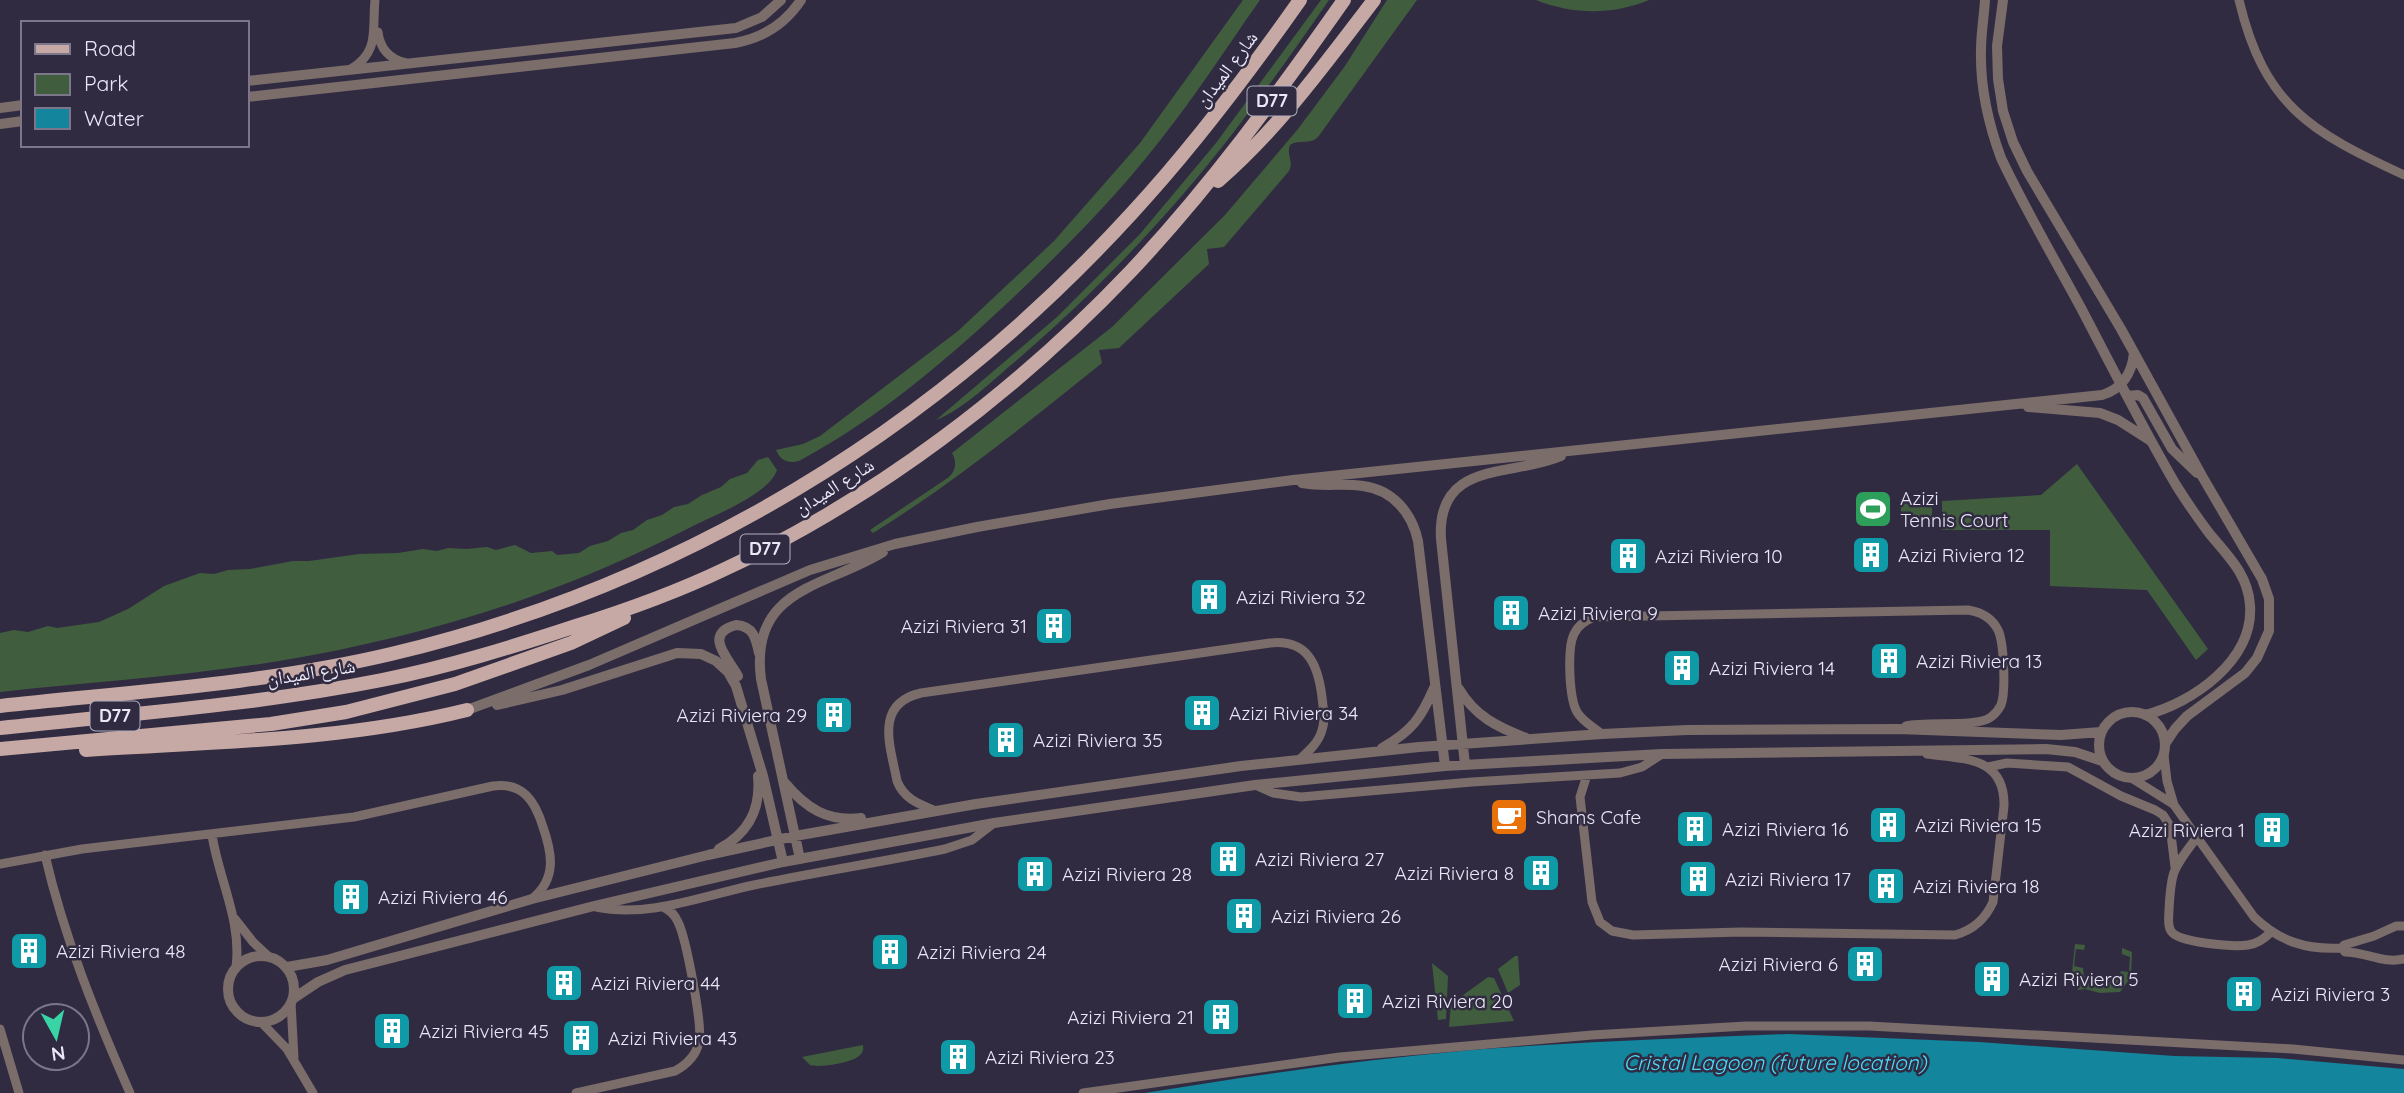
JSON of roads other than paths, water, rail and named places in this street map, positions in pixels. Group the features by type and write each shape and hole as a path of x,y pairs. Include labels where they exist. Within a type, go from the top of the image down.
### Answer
{"main road":[{"path":"1283,23 1288,0"},
{"name":"شارع الميدان","path":"0,706 228,681 310,670 390,654 526,615 598,589 677,555 792,492 866,444 937,392 1005,337 1070,277 1131,214 1189,148 1244,79 1300,0"},
{"name":"شارع الميدان","path":"0,728 231,703 347,687 424,671 538,639 651,601 724,570 795,533 863,492 932,444 1001,391 1067,333 1129,272 1195,198 1268,107 1344,0"},
{"path":"1195,198 1235,166 1272,130 1374,0"},
{"path":"234,734 419,695 580,640 651,601"},
{"path":"6,748 370,728 467,710"}],"street":[{"path":"351,69 360,64 370,52 374,38 375,0"},
{"path":"248,81 736,27 762,17 781,0"},
{"path":"248,97 745,41 764,34 781,23 801,0"},
{"path":"1985,0 1981,70 1995,141 2009,174 2153,443 2190,506 2241,573 2248,592 2250,612 2244,641 2227,667 2183,699 2165,709 2145,715"},
{"path":"2003,0 1997,46 1998,79 2003,111 2013,142 2262,579 2269,599 2270,621 2262,650 2251,666 2238,679 2187,716 2175,729 2152,772 2133,779"},
{"path":"2239,0 2255,52 2272,82 2293,108 2333,140 2404,175"},
{"path":"374,13 382,48 390,57 406,63"},
{"path":"512,52 513,67"},
{"path":"0,108 21,105"},
{"path":"0,124 21,121"},
{"path":"467,710 589,665 810,570 895,544 1110,504 1293,480 2102,395 2113,391 2129,373 2134,353"},
{"path":"2128,396 2138,395 2143,398 2172,449 2202,477"},
{"path":"2015,404 2100,413 2118,420 2153,443"},
{"path":"1465,765 1440,531 1447,504 1458,489 1475,477 1539,464 1570,451"},
{"path":"1293,480 1324,486 1354,485 1372,488 1389,496 1409,516 1418,541 1445,766"},
{"path":"760,659 768,627 787,600 805,587 862,563 895,544"},
{"path":"1602,734 1579,715 1572,693 1570,648 1573,636 1584,622 1595,617 1968,610 1988,618 1998,629 2002,642 2002,698 1995,714 1981,722 1930,722 1898,729"},
{"path":"746,717 746,700 741,684 720,648 724,631 736,625 749,629 755,636 761,679 800,859"},
{"path":"936,811 909,799 897,781 888,724 897,706 908,697 1270,643 1298,647 1314,662 1319,676 1324,725 1313,747 1300,759"},
{"path":"467,710 551,693 654,659 685,652 709,657 728,672 736,686 756,752 783,862"},
{"path":"1456,684 1468,703 1487,720 1528,739"},
{"path":"1377,751 1402,736 1417,722 1436,685"},
{"path":"2102,761 2099,747 2101,732 2116,716 2130,712 2152,719 2161,730 2174,805"},
{"path":"287,967 327,960 532,899 795,836 936,811 1153,778 1377,751 1602,734 1757,729 1898,729 2061,735 2101,732"},
{"path":"1587,775 1580,797 1591,902 1600,922 1612,931 1633,935 1768,932 1947,936 1962,933 1981,921 1990,909 1994,895 2004,799 1998,779 1988,767 1963,758 1905,750"},
{"path":"212,835 221,881 234,918 236,967 228,986 232,1006 247,1019 261,1022 279,1017 293,1001 318,982 345,970 594,906 783,862 994,823 1255,785 1445,766 1662,754 2060,750 2102,761 2112,772 2133,779 2174,805 2247,909 2271,932 2301,946 2342,948 2345,952 2386,960 2404,959"},
{"path":"708,855 739,836 754,814 758,798 756,752"},
{"path":"1255,785 1273,793 1301,797 1635,770 1662,754"},
{"path":"1988,767 2007,763 2068,767 2121,796 2155,810 2170,826 2175,867"},
{"path":"783,781 804,803 827,816 844,819 888,819"},
{"path":"0,864 45,855 354,817 508,785 527,794 536,805 551,849 549,875 532,899"},
{"path":"594,906 629,911 663,906 954,847 972,840 994,823"},
{"path":"2197,837 2175,867 2171,881 2168,923 2170,930 2175,936 2185,940 2243,946 2258,942 2271,932"},
{"path":"45,855 68,939 130,1093"},
{"path":"576,1093 675,1070 688,1062 697,1050 700,1026 682,933 675,917 663,906"},
{"path":"234,918 268,956 287,967 293,978 294,1059"},
{"path":"2342,948 2344,944 2374,936 2396,926 2404,926"},
{"path":"236,967 247,958 268,956"},
{"path":"261,1022 294,1059 313,1093"},
{"path":"1083,1093 1340,1057 1592,1035 1746,1026 1869,1026 2293,1049 2404,1060"},
{"path":"0,1029 19,1093"}],"water":[{"name":"Cristal Lagoon (future location)","path":"1788,1034 1979,1042 2174,1056 2277,1058 2404,1069 2404,1093 1145,1093 1308,1068 1471,1050"}],"place":[{"name":"Azizi Tennis Court","path":"1873,509"},
{"name":"Azizi Riviera 12","path":"1871,555"},
{"name":"Azizi Riviera 10","path":"1628,556"},
{"name":"Azizi Riviera 32","path":"1209,597"},
{"name":"Azizi Riviera 9","path":"1511,613"},
{"name":"Azizi Riviera 31","path":"1054,626"},
{"name":"Azizi Riviera 13","path":"1889,661"},
{"name":"Azizi Riviera 14","path":"1682,668"},
{"name":"Azizi Riviera 34","path":"1202,713"},
{"name":"Azizi Riviera 29","path":"834,715"},
{"name":"Azizi Riviera 35","path":"1006,740"},
{"name":"Shams Cafe","path":"1509,817"},
{"name":"Azizi Riviera 15","path":"1888,825"},
{"name":"Azizi Riviera 16","path":"1695,829"},
{"name":"Azizi Riviera 1","path":"2272,830"},
{"name":"Azizi Riviera 27","path":"1228,859"},
{"name":"Azizi Riviera 8","path":"1541,873"},
{"name":"Azizi Riviera 28","path":"1035,874"},
{"name":"Azizi Riviera 17","path":"1698,879"},
{"name":"Azizi Riviera 18","path":"1886,886"},
{"name":"Azizi Riviera 46","path":"351,897"},
{"name":"Azizi Riviera 26","path":"1244,916"},
{"name":"Azizi Riviera 48","path":"29,951"},
{"name":"Azizi Riviera 24","path":"890,952"},
{"name":"Azizi Riviera 6","path":"1865,964"},
{"name":"Azizi Riviera 5","path":"1992,979"},
{"name":"Azizi Riviera 44","path":"564,983"},
{"name":"Azizi Riviera 3","path":"2244,994"},
{"name":"Azizi Riviera 20","path":"1355,1001"},
{"name":"Azizi Riviera 21","path":"1221,1017"},
{"name":"Azizi Riviera 45","path":"392,1031"},
{"name":"Azizi Riviera 43","path":"581,1038"},
{"name":"Azizi Riviera 23","path":"958,1057"}]}
